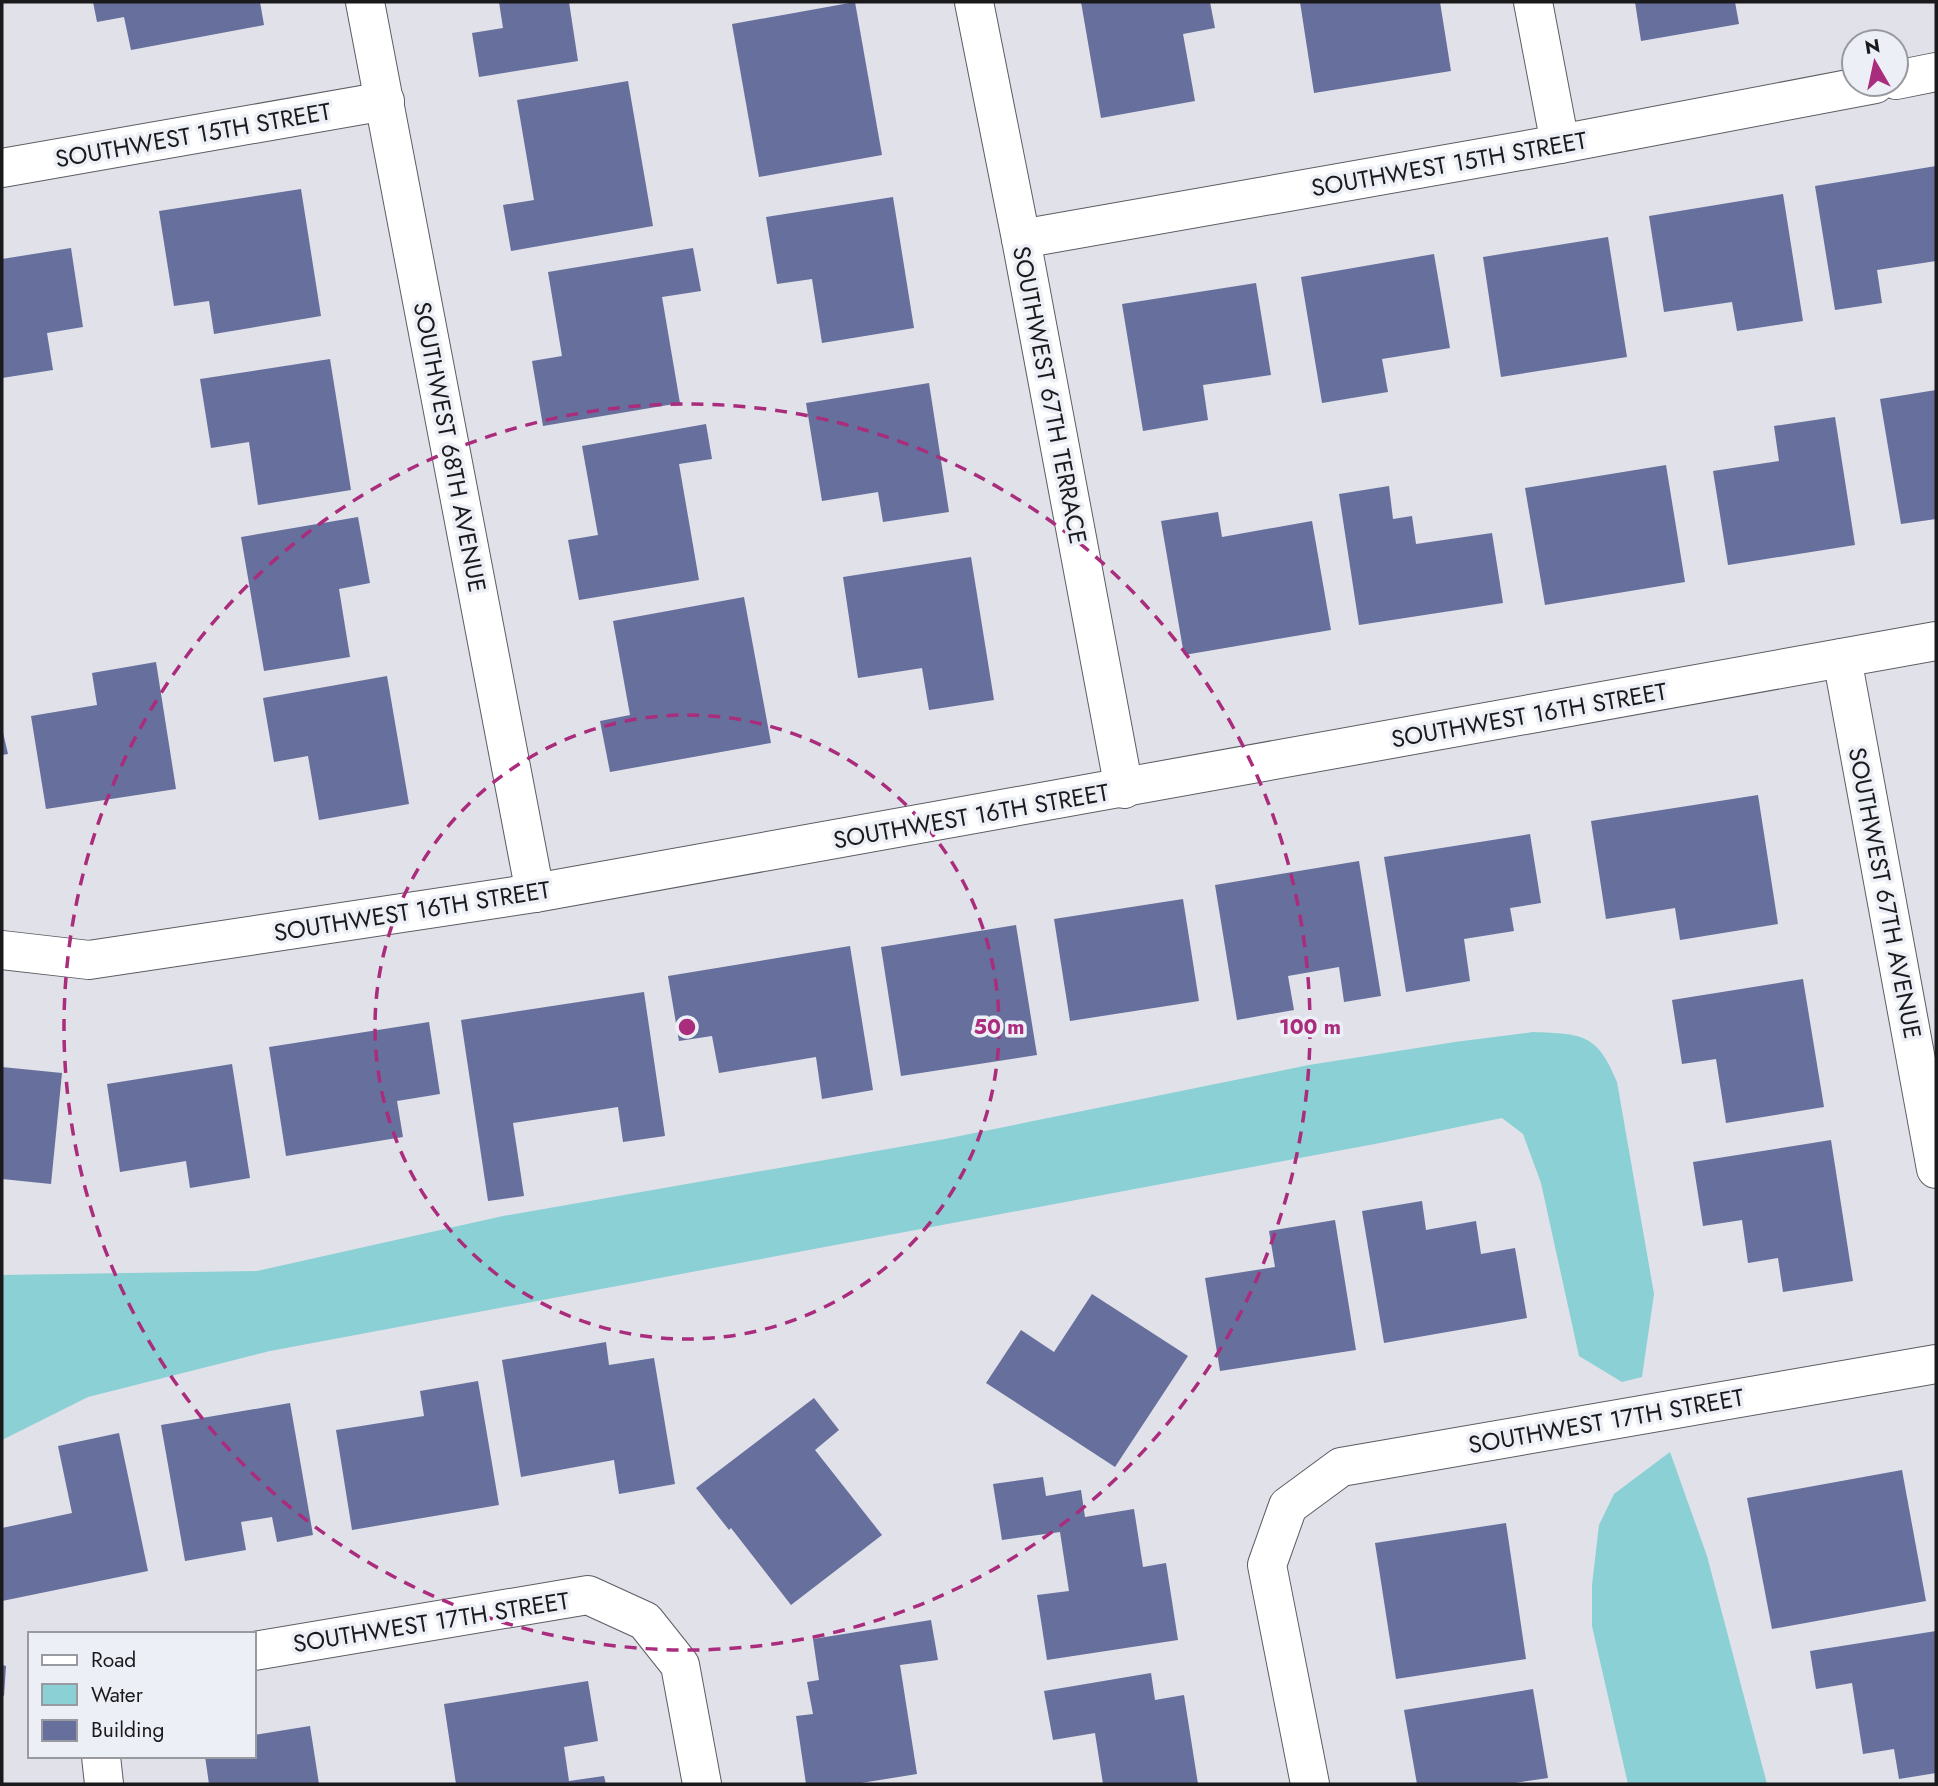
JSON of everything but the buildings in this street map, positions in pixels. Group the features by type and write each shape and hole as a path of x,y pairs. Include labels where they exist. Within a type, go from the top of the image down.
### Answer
{"street":[{"name":"SOUTHWEST 68TH AVENUE","path":"365,2 535,892"},
{"name":"SOUTHWEST 67TH TERRACE","path":"974,2 1124,789"},
{"path":"1533,2 1560,144"},
{"path":"1910,77 1936,72"},
{"name":"SOUTHWEST 15TH STREET","path":"1021,239 1560,144 1840,91"},
{"name":"SOUTHWEST 15TH STREET","path":"2,168 384,101"},
{"name":"SOUTHWEST 16TH STREET","path":"2,950 89,960 535,892 1936,642"},
{"name":"SOUTHWEST 67TH AVENUE","path":"1842,658 1936,1169"},
{"name":"SOUTHWEST 17TH STREET","path":"1310,1784 1267,1565 1288,1506 1341,1467 1936,1364"},
{"name":"SOUTHWEST 17TH STREET","path":"256,1651 588,1595 645,1620 680,1665 702,1784"},
{"path":"101,1758 104,1784"}],"water":[{"path":"1533,1032 1586,1039 1602,1054 1617,1082 1654,1294 1642,1377 1622,1382 1579,1356 1541,1183 1523,1134 1502,1118 270,1351 88,1397 2,1440 2,1275 257,1271 503,1216 945,1139 1309,1065"},
{"path":"1670,1452 1707,1556 1767,1784 1628,1784 1592,1626 1592,1585 1599,1525 1614,1494"}]}
